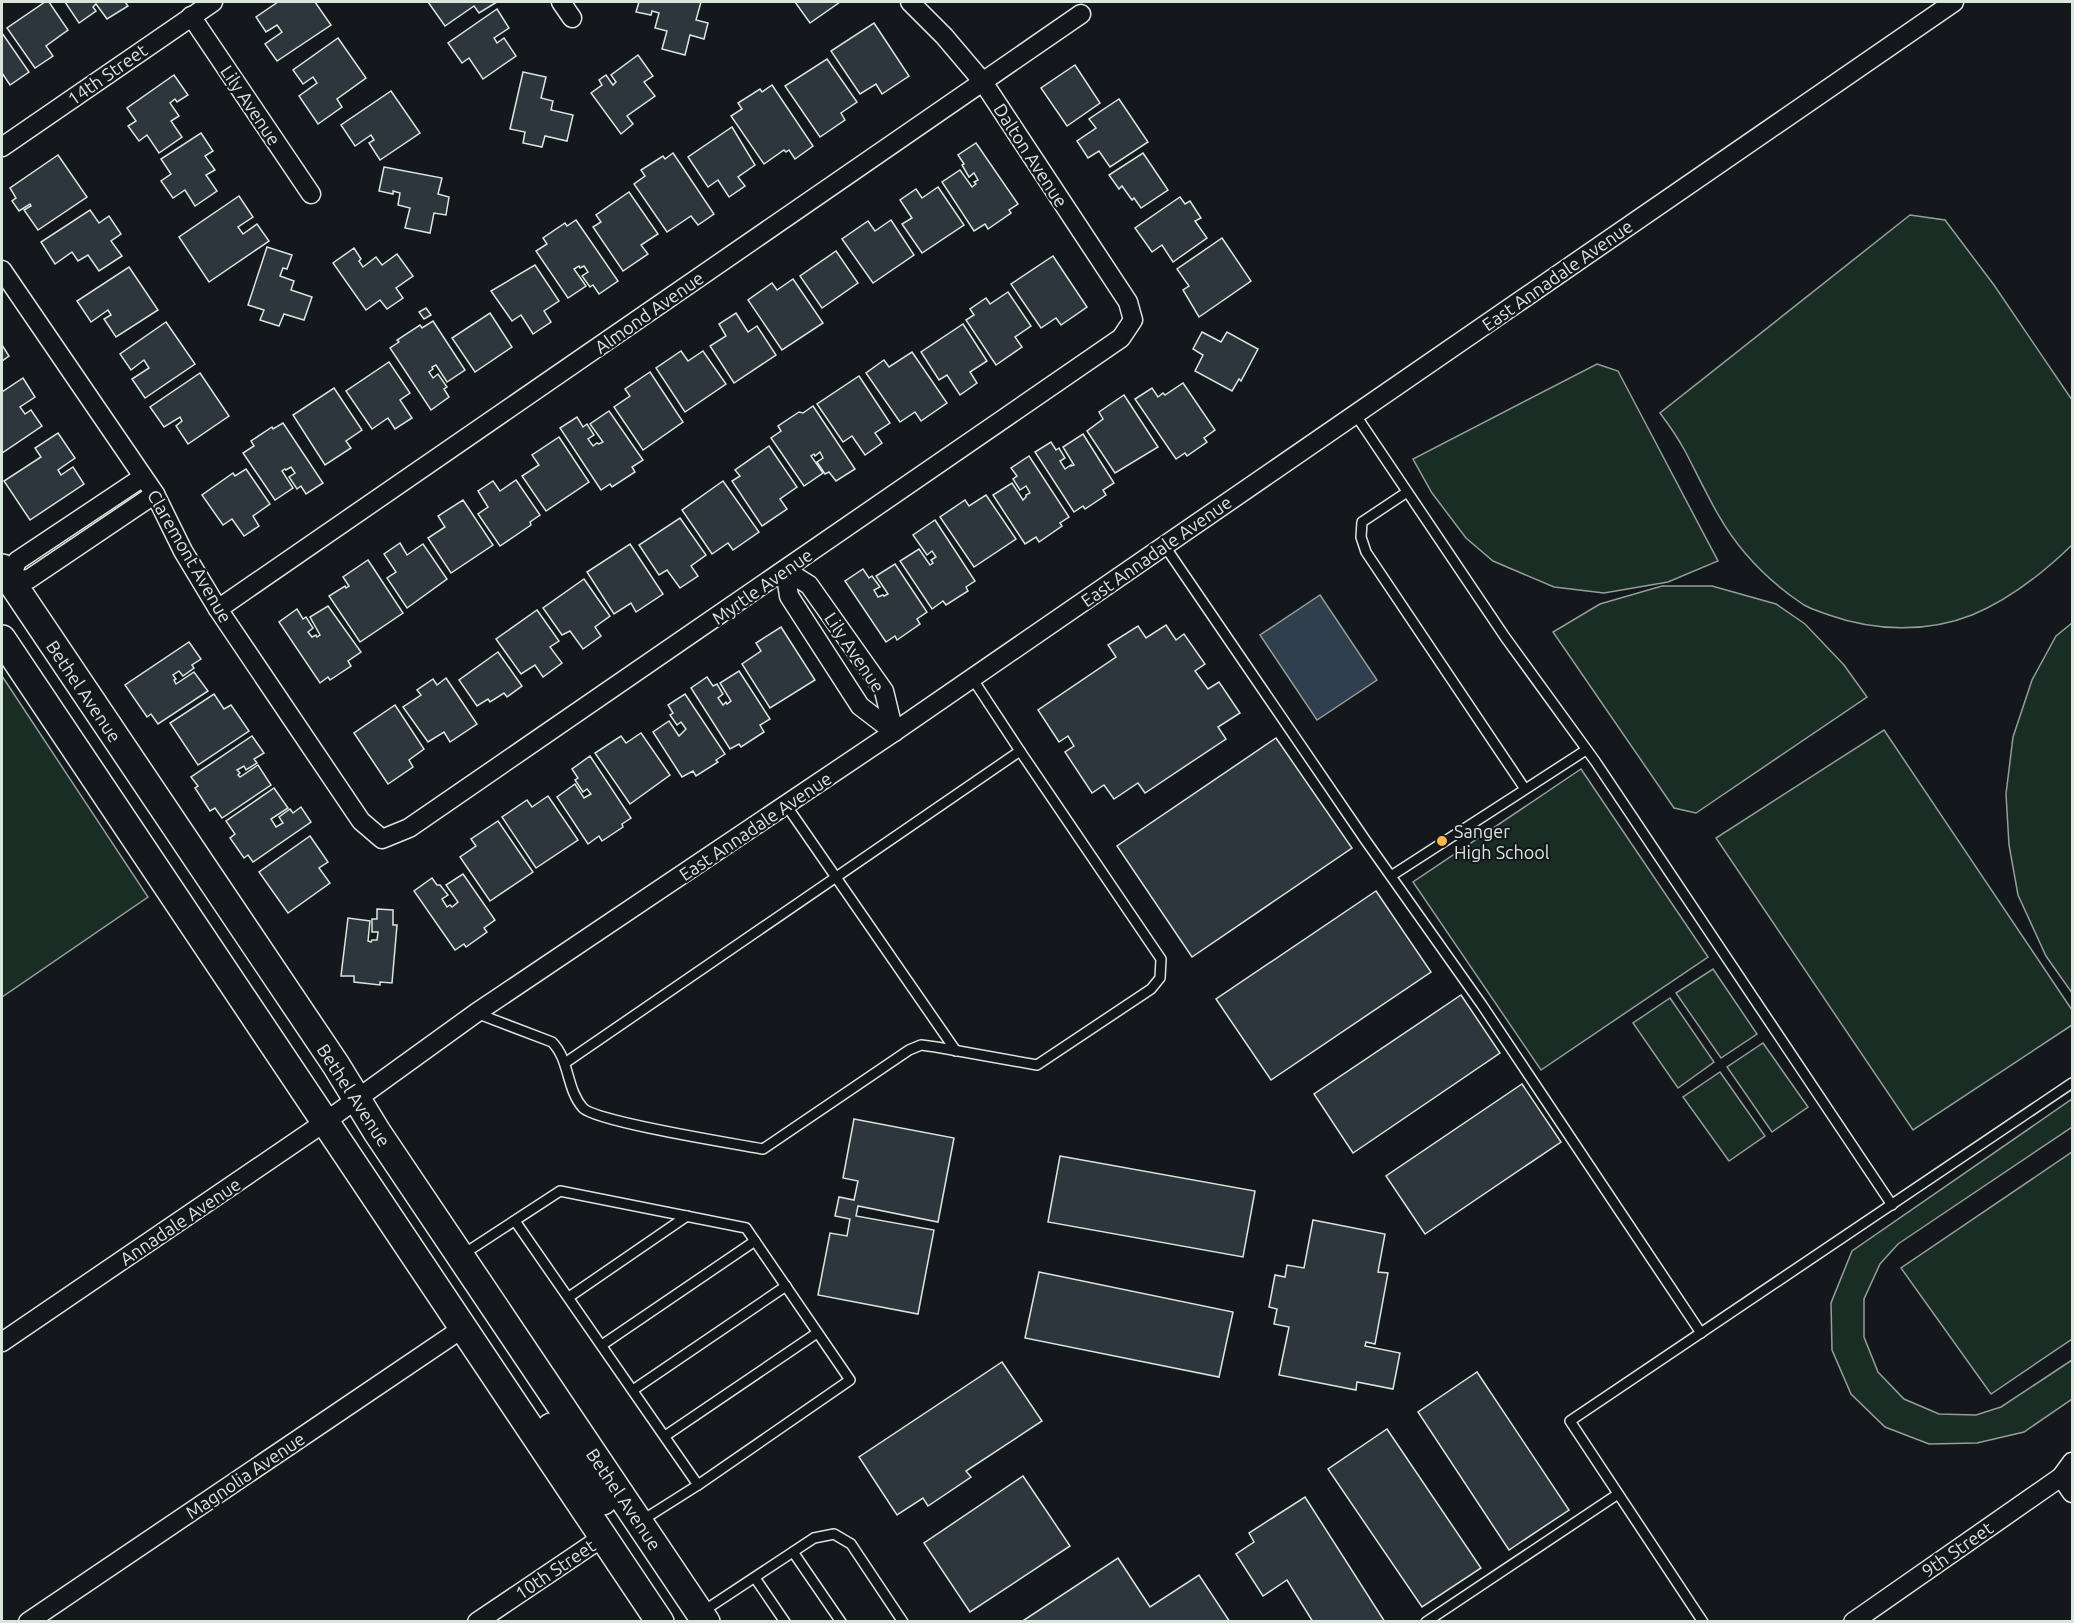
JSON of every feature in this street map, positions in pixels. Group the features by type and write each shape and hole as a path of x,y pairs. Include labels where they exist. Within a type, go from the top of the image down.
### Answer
{"main road":[{"name":"Bethel Avenue","path":"4,578 357,1098 460,1257 639,1522 697,1619"},
{"path":"2,639 660,1622"},
{"path":"467,1334 519,1385 613,1512 639,1522"},
{"path":"603,1537 617,1536 631,1545 697,1619"}],"street":[{"name":"14th Street","path":"2,147 213,2"},
{"path":"561,2 572,18"},
{"name":"Dalton Avenue","path":"910,2 944,36 982,82 1128,302 1133,320"},
{"name":"East Annadale Avenue","path":"357,1098 476,1014 894,732 1954,2"},
{"name":"Almond Avenue","path":"218,609 1080,14"},
{"name":"Lily Avenue","path":"191,16 311,194"},
{"name":"Claremont Avenue","path":"2,270 155,494 194,570 218,609 361,821 382,839"},
{"name":"Myrtle Avenue","path":"382,839 409,828 785,570 1120,338 1133,320"},
{"path":"4,578 17,561 143,477"},
{"path":"4,578 29,579 155,494"},
{"name":"Lily Avenue","path":"785,570 809,585 884,691 894,732"},
{"name":"Lily Avenue","path":"785,570 789,596 860,706 894,732"},
{"name":"Annadale Avenue","path":"2,1342 357,1098"},
{"name":"Magnolia Avenue","path":"28,1622 467,1334"},
{"name":"9th Street","path":"1853,1622 2067,1476 2073,1462"},
{"path":"2067,1476 2073,1493"},
{"name":"10th Street","path":"477,1622 603,1537"}],"lane":[{"path":"1355,414 1505,637 1586,750 1892,1204"},
{"path":"1407,492 1362,522 1360,537 1366,552 1525,789"},
{"path":"1164,545 1482,1005 1701,1333"},
{"path":"476,1014 552,1042 560,1050 573,1090 584,1109 609,1119 763,1149 909,1050 921,1046 1037,1065 1151,989 1160,978 1161,959 972,678"},
{"path":"1391,876 1586,750"},
{"path":"565,1063 1020,751"},
{"path":"786,805 956,1051"},
{"path":"1703,1622 1570,1421 2073,1083"},
{"path":"460,1257 560,1191 746,1228 850,1380 698,1485 639,1522"},
{"path":"569,1297 687,1216"},
{"path":"515,1221 698,1485"},
{"path":"602,1345 755,1241"},
{"path":"633,1390 786,1286"},
{"path":"665,1436 817,1333"},
{"path":"1426,1622 1618,1494"},
{"path":"697,1619 814,1538 834,1534 851,1544 903,1622"},
{"path":"794,1552 841,1622"},
{"path":"755,1578 785,1622"}],"green space":[{"path":"1910,215 1945,220 1994,285 2072,400 2072,545 2026,584 1986,609 1955,621 1901,628 1864,624 1816,610 1804,605 1773,581 1751,560 1727,529 1682,446 1660,413"},
{"path":"1597,364 1618,371 1718,561 1668,582 1604,593 1554,587 1493,561 1466,538 1432,493 1413,459"},
{"path":"1662,586 1712,586 1776,604 1805,624 1844,665 1867,697 1696,813 1674,808 1553,632 1600,604"},
{"path":"2072,623 2072,993 2046,956 2018,895 2009,845 2006,794 2013,737 2032,680 2056,636"},
{"path":"2,676 148,897 2,997"},
{"path":"1884,730 2072,1010 2072,1025 1913,1130 1716,838"},
{"path":"1581,769 1708,957 1541,1070 1413,882"},
{"path":"1713,969 1757,1034 1721,1058 1676,993"},
{"path":"1670,998 1714,1062 1678,1088 1633,1023"},
{"path":"1763,1043 1808,1107 1772,1132 1727,1067"},
{"path":"1720,1072 1765,1136 1729,1161 1683,1097"},
{"path":"2072,1099 2072,1127 1898,1244 1880,1264 1864,1299 1864,1337 1878,1372 1904,1399 1939,1414 1976,1415 2001,1407 2072,1360 2072,1399 2024,1432 1977,1443 1929,1444 1885,1427 1851,1394 1832,1350 1831,1303 1852,1251"},
{"path":"2072,1152 2072,1339 1991,1394 1901,1268"}],"water":[{"path":"1320,595 1377,680 1317,720 1260,635"}],"building":[{"path":"45,2 49,2 68,30 46,46 53,56 35,68 7,28"},
{"path":"65,2 125,2 128,6 107,19 96,4 93,7 96,11 79,23"},
{"path":"278,2 315,2 331,25 277,61 265,44 282,32 277,25 266,32 256,17"},
{"path":"428,2 497,2 479,13 474,6 445,26"},
{"path":"639,2 701,2 696,20 708,23 704,39 690,35 685,55 662,49 667,31 655,28 659,13 652,11 651,15 636,12"},
{"path":"795,2 840,2 810,23"},
{"path":"497,9 509,28 494,38 497,43 504,38 516,56 483,79 469,58 462,63 448,43"},
{"path":"874,23 909,76 882,94 876,84 860,94 831,51"},
{"path":"2,33 29,72 10,85 2,73"},
{"path":"338,38 366,78 337,99 342,107 318,124 299,96 317,83 313,77 303,84 293,70"},
{"path":"638,55 653,76 644,82 655,96 627,116 633,124 621,134 591,93 602,85 599,80 606,75 613,85 616,82 611,75"},
{"path":"827,59 857,102 841,113 845,120 820,137 785,86"},
{"path":"1075,65 1100,103 1067,126 1041,88"},
{"path":"523,72 546,77 541,98 553,101 551,110 573,115 567,141 545,136 542,147 523,143 525,132 510,129"},
{"path":"174,75 188,95 177,102 175,99 170,103 179,116 171,121 182,137 159,153 147,135 139,141 128,126 136,121 127,108"},
{"path":"772,85 813,146 795,159 789,150 786,152 784,150 764,164 731,116 742,109 738,103 760,89 762,92"},
{"path":"391,91 420,133 380,160 369,143 374,140 371,135 355,146 341,125"},
{"path":"1119,99 1148,142 1110,167 1099,151 1088,158 1077,141 1096,128 1089,119"},
{"path":"732,127 755,165 738,177 745,186 729,197 718,180 708,187 688,157"},
{"path":"201,133 213,151 205,156 215,170 206,175 217,191 195,206 185,190 173,198 161,181 171,174 161,159"},
{"path":"976,143 1018,204 1009,210 1011,213 988,229 985,224 974,231 942,182 960,170 972,187 976,184 974,182 978,180 974,173 969,177 958,155"},
{"path":"673,153 714,214 698,225 691,216 667,232 634,184 645,176 641,170 663,156 665,159"},
{"path":"1143,153 1168,190 1141,208 1122,186 1119,189 1109,175"},
{"path":"58,155 87,197 38,230 24,210 31,206 30,204 19,211 12,201 16,198 10,188"},
{"path":"384,167 442,178 438,194 449,197 446,215 434,213 430,233 405,228 410,208 398,205 400,193 379,191"},
{"path":"938,187 964,225 922,253 902,224 912,218 900,200 916,189 922,198"},
{"path":"629,192 658,234 641,245 648,254 623,271 593,227 601,222 596,215"},
{"path":"239,196 253,217 238,227 243,234 257,224 269,241 209,282 179,237"},
{"path":"1180,197 1185,204 1190,201 1201,218 1195,221 1207,238 1173,262 1162,245 1152,252 1135,228"},
{"path":"90,210 99,223 109,216 121,234 111,241 122,256 99,271 88,255 78,261 72,252 55,264 41,242"},
{"path":"576,220 618,281 599,294 593,285 590,287 582,276 588,272 584,266 580,268 579,266 574,269 586,286 568,298 536,251 547,244 543,238 565,223 567,226"},
{"path":"891,220 914,255 873,283 842,239 868,221 875,231"},
{"path":"1222,238 1251,281 1199,317 1183,290 1189,286 1177,269"},
{"path":"267,247 292,255 287,269 283,268 280,276 294,281 291,290 312,297 304,320 284,314 279,326 260,320 264,310 248,305"},
{"path":"354,248 363,267 376,257 382,265 397,254 413,276 396,288 403,298 387,309 380,300 366,310 333,263"},
{"path":"836,251 858,283 822,308 800,276"},
{"path":"1053,256 1087,307 1061,325 1056,318 1041,328 1011,284"},
{"path":"535,265 559,301 544,311 551,322 533,334 521,315 512,321 491,291"},
{"path":"129,267 158,310 116,337 104,319 111,315 108,310 91,322 77,301"},
{"path":"793,279 823,323 782,350 748,300 772,283 777,290"},
{"path":"1008,292 1031,326 1015,337 1022,347 996,365 966,320 974,315 970,309 986,298 990,304"},
{"path":"426,308 431,315 424,319 419,312"},
{"path":"490,313 512,347 475,372 452,338"},
{"path":"736,313 748,332 757,326 776,355 734,383 710,346 726,336 719,324"},
{"path":"433,321 465,370 447,382 436,365 432,367 433,369 429,372 433,378 438,374 447,387 444,389 449,397 431,410 390,348 399,342 397,340 420,325 422,328"},
{"path":"166,322 195,364 145,398 132,379 149,368 144,360 131,370 120,354"},
{"path":"963,324 987,361 970,372 977,383 960,395 947,375 939,380 921,352"},
{"path":"1202,332 1221,342 1227,332 1258,349 1241,381 1239,379 1232,391 1195,371 1203,355 1193,349"},
{"path":"2,345 9,356 2,361"},
{"path":"681,351 688,361 703,351 726,384 685,412 656,368"},
{"path":"912,352 947,403 921,421 915,412 900,422 866,373 884,360 889,367"},
{"path":"389,362 410,393 400,400 412,418 395,429 388,418 372,429 346,391"},
{"path":"650,372 683,422 643,450 614,407 630,396 625,389"},
{"path":"200,373 229,416 188,444 176,426 182,421 180,417 164,427 150,407"},
{"path":"859,376 890,423 875,433 882,443 865,455 852,436 843,442 817,404"},
{"path":"23,378 35,397 20,407 25,414 31,410 42,426 2,453 2,392"},
{"path":"1183,383 1215,430 1204,438 1207,442 1187,456 1185,453 1176,459 1135,399 1152,388 1158,397 1163,393 1165,395"},
{"path":"334,388 362,430 346,441 351,448 325,465 293,415"},
{"path":"1124,395 1158,447 1115,473 1087,431 1103,419 1099,412"},
{"path":"813,406 855,469 836,481 829,472 825,474 817,462 823,458 820,452 815,456 814,454 811,456 823,473 804,486 771,438 781,431 778,426"},
{"path":"609,411 643,460 632,467 635,472 612,487 610,484 601,490 560,428 577,417 583,427 587,424 594,435 588,439 593,446 599,444 603,442 590,424"},
{"path":"283,423 323,483 306,494 301,486 297,489 289,477 295,473 291,467 285,469 282,471 293,488 275,500 243,453 254,446 251,441 272,427 273,429"},
{"path":"58,433 75,458 58,470 61,475 73,467 84,484 30,520 4,481 41,457 35,448"},
{"path":"1083,434 1114,483 1103,490 1106,495 1085,509 1083,506 1074,512 1035,452 1051,442 1056,450 1059,448 1065,458 1060,461 1065,469 1074,465 1063,447"},
{"path":"559,437 589,482 546,511 522,476 539,465 532,455"},
{"path":"769,446 797,487 780,499 787,509 762,526 732,481 740,476 735,470"},
{"path":"1029,456 1069,517 1060,523 1062,526 1039,542 1036,537 1025,544 993,495 1012,483 1023,500 1030,493 1026,486 1020,490 1013,479 1017,476 1011,468"},
{"path":"246,469 270,504 253,516 259,526 244,536 232,519 223,525 202,495 233,473 235,476"},
{"path":"516,480 540,515 530,522 531,525 500,546 478,514 488,507 478,491 493,481 500,491"},
{"path":"723,481 759,532 733,550 728,543 712,554 682,510"},
{"path":"986,495 1016,539 974,567 940,517 965,500 969,506"},
{"path":"463,500 493,545 451,573 428,538 445,527 438,516"},
{"path":"680,518 706,555 691,566 698,576 680,588 667,570 659,575 639,545"},
{"path":"935,520 975,581 966,587 968,591 946,605 943,601 932,609 900,561 919,549 930,565 933,563 931,560 936,557 932,551 927,555 913,535"},
{"path":"400,543 407,555 423,544 447,579 407,608 387,578 396,572 384,554"},
{"path":"630,544 663,594 636,612 631,603 614,614 587,572"},
{"path":"368,560 403,613 360,642 329,596 349,586 343,577"},
{"path":"895,564 927,612 917,619 920,624 897,640 895,636 886,642 845,581 863,569 869,578 872,576 880,587 874,590 878,597 884,596 888,594 876,576"},
{"path":"584,579 610,616 595,627 601,636 583,649 570,631 562,635 543,608"},
{"path":"328,606 361,652 348,661 351,666 330,680 328,677 320,683 279,622 297,609 303,619 306,617 313,628 308,632 312,637 316,635 317,637 320,635 310,617"},
{"path":"537,610 559,641 550,647 562,663 543,677 535,665 521,674 496,639"},
{"path":"1166,625 1176,640 1184,634 1205,664 1195,671 1208,689 1219,682 1240,713 1218,727 1226,739 1145,793 1138,783 1114,799 1104,785 1092,793 1065,752 1074,746 1068,736 1059,742 1038,710 1116,657 1108,645 1138,626 1146,638"},
{"path":"781,627 815,680 770,708 742,664 761,651 756,643"},
{"path":"189,642 201,659 192,665 194,668 183,676 179,671 173,675 176,679 174,680 176,684 194,672 208,691 158,724 151,714 147,717 125,685"},
{"path":"498,652 522,686 507,697 504,693 490,702 488,699 477,706 459,680"},
{"path":"739,671 770,719 760,725 764,732 741,747 739,744 730,749 691,688 707,677 713,686 717,684 723,694 718,698 723,705 726,702 727,704 731,701 720,683"},
{"path":"446,678 477,724 450,742 444,732 428,742 403,707 421,695 417,690 433,679 437,685"},
{"path":"214,694 224,709 231,705 249,731 198,765 170,723"},
{"path":"685,694 725,754 716,760 718,762 696,776 693,771 682,777 653,732 669,721 679,736 686,729 681,722 677,725 670,715 673,713 668,705"},
{"path":"395,705 424,749 409,760 413,767 388,784 354,733"},
{"path":"641,733 670,775 630,804 595,753 621,736 626,743"},
{"path":"252,736 264,753 254,759 257,763 246,770 244,766 237,770 240,773 238,775 240,777 258,765 271,785 222,818 215,808 210,811 195,788 198,786 191,777"},
{"path":"1276,738 1352,848 1192,957 1117,846"},
{"path":"590,756 631,818 622,824 623,827 602,841 599,836 588,844 557,797 575,784 584,798 591,794 587,789 583,792 575,780 578,778 572,769"},
{"path":"274,788 288,808 271,819 276,827 283,823 279,817 290,809 293,813 301,807 311,822 253,862 248,855 244,858 230,838 235,834 226,821"},
{"path":"548,796 578,840 536,868 502,817 527,800 532,807"},
{"path":"498,821 533,872 490,901 460,857 476,846 471,839"},
{"path":"310,836 328,862 319,868 330,883 288,913 259,872"},
{"path":"463,874 495,920 484,928 487,932 466,947 464,944 455,950 414,891 432,878 448,895 442,899 447,907 450,905 452,907 458,902 446,885"},
{"path":"1376,891 1431,972 1271,1080 1216,999"},
{"path":"377,909 393,910 393,925 397,925 392,983 380,982 380,985 354,982 354,976 341,976 348,918 370,921 368,941 371,942 377,940 378,932 372,932 372,919 377,919"},
{"path":"1461,995 1500,1053 1353,1153 1314,1094"},
{"path":"1522,1084 1561,1142 1425,1234 1386,1176"},
{"path":"854,1119 954,1138 938,1222 858,1206 856,1216 934,1230 918,1314 818,1295 830,1233 847,1236 850,1219 835,1216 839,1197 854,1200 858,1181 843,1178"},
{"path":"1060,1156 1255,1191 1243,1257 1048,1222"},
{"path":"1313,1220 1385,1234 1378,1272 1388,1273 1375,1344 1366,1342 1365,1346 1400,1353 1393,1389 1357,1382 1356,1390 1279,1375 1289,1327 1274,1324 1277,1309 1269,1307 1275,1275 1285,1277 1287,1265 1304,1268"},
{"path":"1039,1272 1233,1312 1219,1377 1025,1338"},
{"path":"1002,1362 1042,1421 966,1471 971,1477 928,1506 923,1498 897,1515 859,1457"},
{"path":"1477,1372 1569,1510 1509,1550 1418,1412"},
{"path":"1387,1429 1481,1568 1422,1607 1328,1469"},
{"path":"1023,1476 1070,1546 970,1612 924,1543"},
{"path":"1305,1497 1385,1622 1313,1622 1287,1580 1263,1596 1236,1554 1254,1542 1249,1533"},
{"path":"1118,1558 1150,1607 1199,1575 1230,1622 1021,1622"}],"place":[{"name":"Sanger High School","path":"1442,841"}]}
